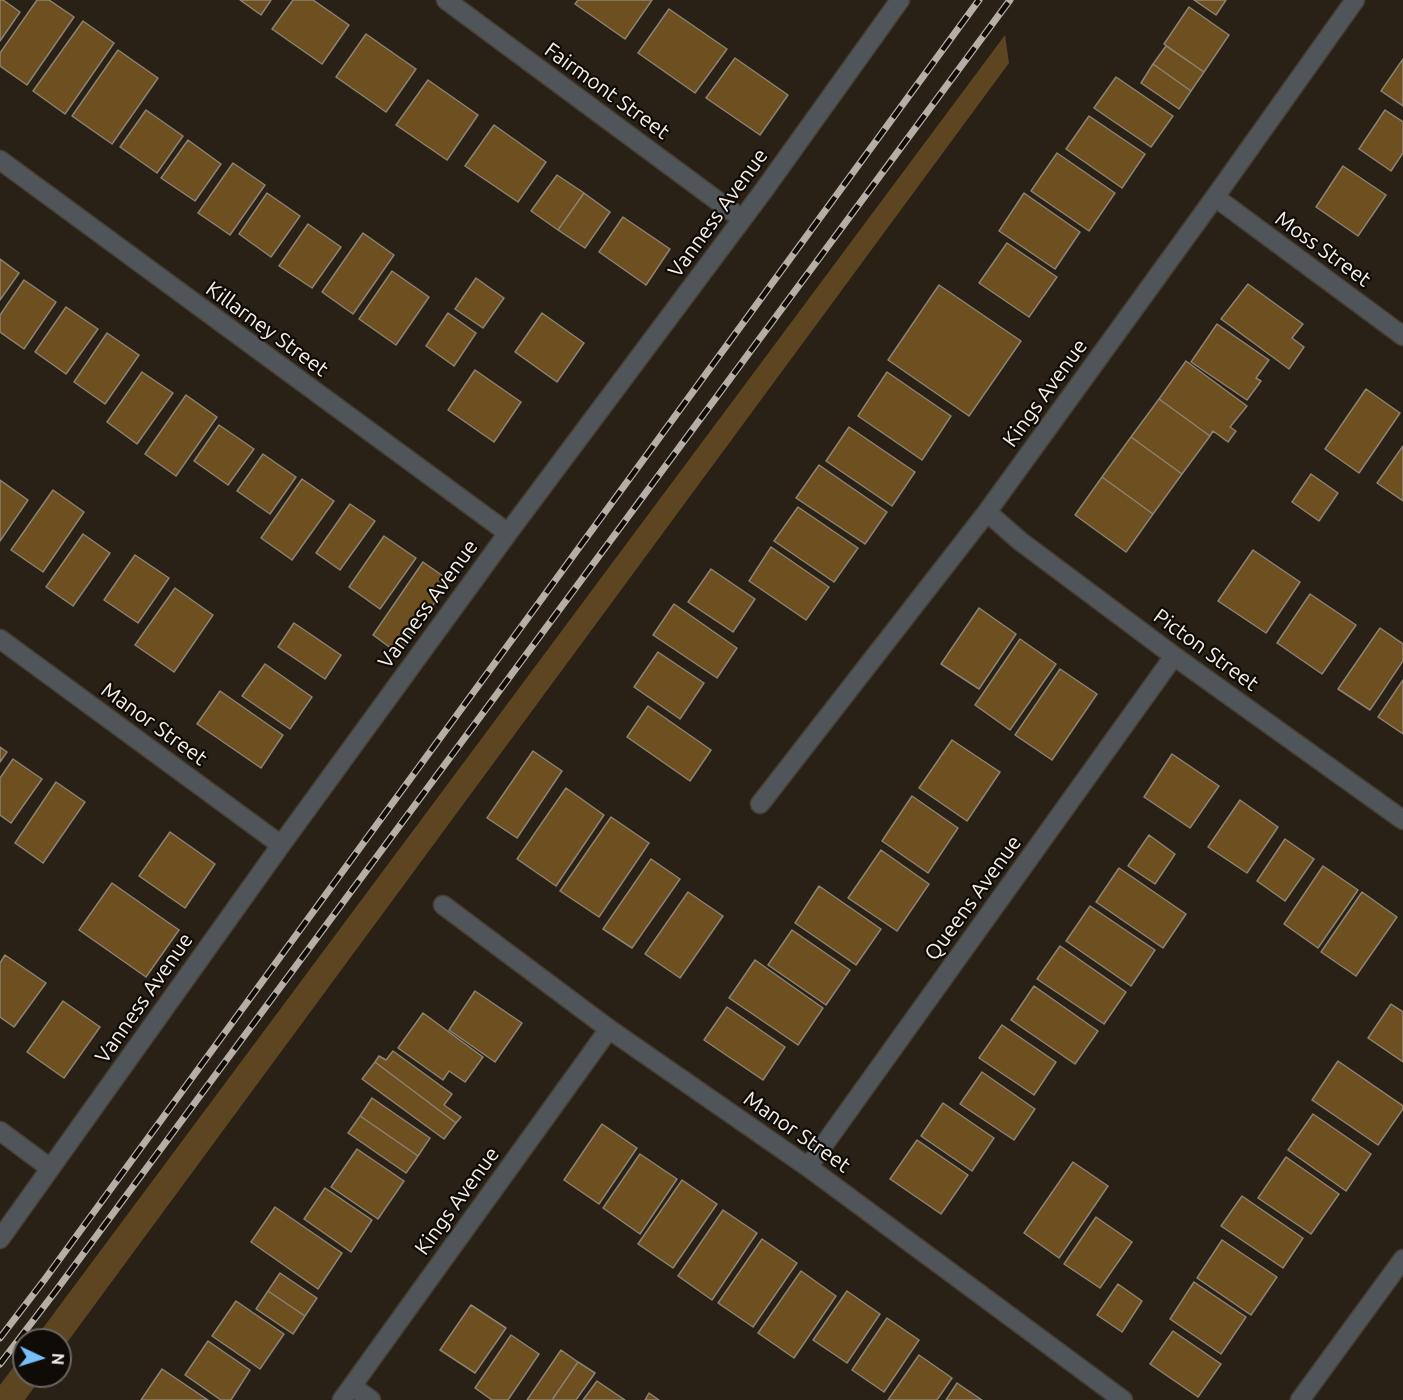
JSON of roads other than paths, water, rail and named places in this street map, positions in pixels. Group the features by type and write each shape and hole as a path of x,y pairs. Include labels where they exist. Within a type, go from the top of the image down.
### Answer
{"street":[{"name":"Fairmont Street","path":"446,0 742,219"},
{"name":"Vanness Avenue","path":"0,1239 281,844 508,533 742,219 900,0"},
{"name":"Kings Avenue","path":"760,804 987,512 1355,0"},
{"name":"Killarney Street","path":"0,160 508,533"},
{"name":"Moss Street","path":"1215,197 1403,336"},
{"name":"Picton Street","path":"987,512 1020,541 1174,656 1403,820"},
{"name":"Manor Street","path":"0,639 281,844"},
{"name":"Queens Avenue","path":"808,1167 1174,656"},
{"name":"Manor Street","path":"443,905 609,1029 808,1167 1123,1400"},
{"name":"Kings Avenue","path":"347,1393 609,1029"},
{"path":"0,1131 50,1168"},
{"path":"1300,1400 1403,1259"},
{"path":"347,1393 371,1400"}],"railway":[{"path":"0,1338 979,0"},
{"path":"0,1364 1010,0"}]}
